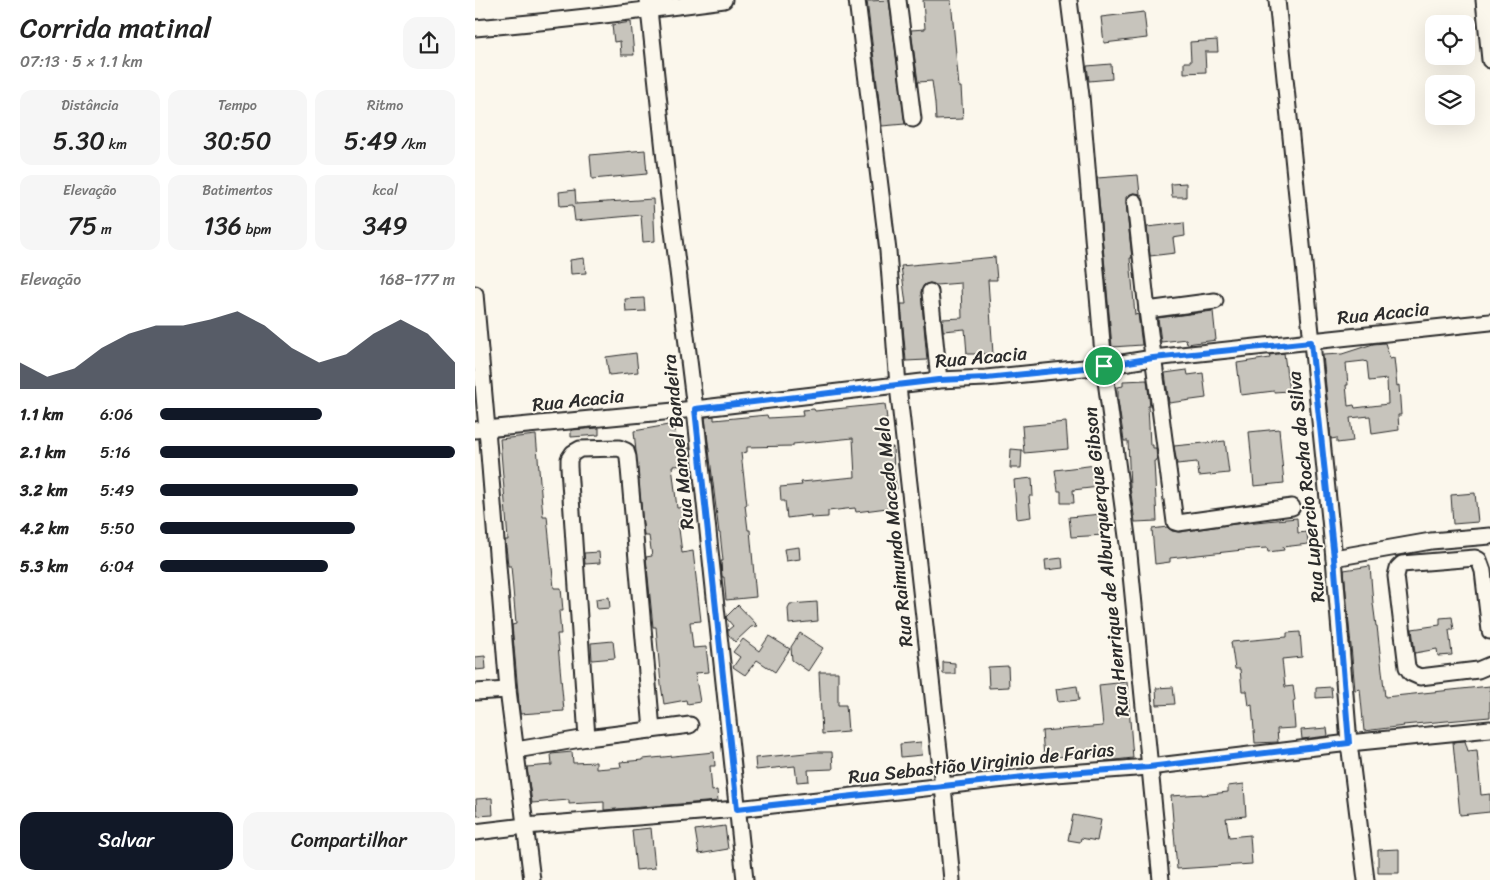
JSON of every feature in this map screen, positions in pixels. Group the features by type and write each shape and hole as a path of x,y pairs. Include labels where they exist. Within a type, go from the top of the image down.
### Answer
{"street":[{"path":"475,28 547,22 648,5 724,0"},
{"name":"Rua Raimundo Macedo Melo","path":"857,0 888,251 898,386 952,880"},
{"path":"898,0 913,119"},
{"name":"Rua Henrique de Alburquerque Gibson","path":"1069,0 1081,96 1104,366 1128,544 1161,880"},
{"name":"Rua Lupercio Rocha da Silva","path":"1277,0 1334,558 1349,743 1366,880"},
{"path":"1484,0 1490,60"},
{"name":"Rua Manoel Bandeira","path":"648,5 695,409 745,880"},
{"path":"1135,202 1175,522 1179,523 1292,507"},
{"path":"930,292 939,380"},
{"path":"475,294 481,430 508,690 532,880"},
{"path":"1147,310 1215,301"},
{"name":"Rua Acacia","path":"481,430 695,409 939,380 986,378 1104,366 1153,358 1490,322"},
{"path":"587,738 569,467 569,459 573,453 580,449 619,448 626,451 628,457 652,730"},
{"path":"1334,558 1431,541 1490,536"},
{"path":"1431,541 1436,561"},
{"path":"1490,631 1483,572 1479,560 1475,558 1402,564 1396,571 1407,667 1411,673 1420,677 1479,670 1490,665"},
{"path":"475,692 508,690"},
{"path":"516,750 587,738 690,725"},
{"name":"Rua Sebastião Virginio de Farias","path":"475,832 525,826 737,809 1042,775 1149,767 1349,743 1490,729"}],"building":[{"path":"889,0 905,124 882,126 867,1"},
{"path":"923,0 951,0 963,119 936,120 932,81 918,82 911,30 925,29"},
{"path":"1144,12 1147,38 1104,43 1101,17"},
{"path":"631,22 634,55 621,55 620,41 614,42 612,25"},
{"path":"1217,40 1218,52 1205,52 1206,72 1184,73 1184,62 1191,62 1190,42"},
{"path":"1111,64 1112,79 1089,81 1087,66"},
{"path":"645,150 647,174 592,179 590,155"},
{"path":"1138,175 1140,194 1133,193 1126,197 1126,203 1132,258 1130,258 1135,315 1138,314 1142,345 1112,347 1097,178"},
{"path":"1186,183 1186,197 1172,197 1171,184"},
{"path":"575,190 576,204 653,199 655,241 643,242 641,215 575,221 573,205 560,206 559,192"},
{"path":"1184,223 1185,236 1173,238 1175,253 1150,256 1147,227"},
{"path":"995,257 997,280 988,280 993,354 967,354 965,329 943,331 942,319 962,318 961,283 936,285 930,283 924,285 921,292 927,360 906,361 901,304 906,304 901,266"},
{"path":"584,258 586,273 571,274 570,260"},
{"path":"644,298 645,311 626,312 625,299"},
{"path":"1213,311 1216,340 1187,344 1186,339 1161,342 1158,318"},
{"path":"1385,343 1390,359 1394,358 1397,386 1399,385 1401,415 1398,415 1399,430 1372,434 1370,416 1350,418 1353,441 1337,443 1337,438 1331,439 1323,355 1342,354 1373,344","holes":["1367,362 1369,381 1387,379 1388,404 1355,408 1354,405 1348,406 1346,363"]},
{"path":"636,353 638,372 609,375 606,357"},
{"path":"1284,353 1289,391 1241,395 1237,363 1270,358 1269,355"},
{"path":"1187,370 1188,375 1203,373 1206,398 1169,403 1165,373"},
{"path":"1147,380 1150,406 1148,406 1150,445 1156,448 1157,461 1154,461 1157,521 1135,522 1130,487 1128,441 1124,441 1118,387 1123,386 1123,381"},
{"path":"885,404 887,419 882,420 886,448 893,447 897,489 893,489 895,507 856,512 855,508 828,511 828,517 811,518 811,515 787,518 785,501 781,501 780,487 802,485 801,482 855,477 853,438 793,444 793,446 747,447 747,452 741,453 756,597 726,600 724,577 722,577 721,561 723,561 720,533 705,417 714,416 714,420 767,415 768,418 803,416 802,410 814,409 815,411"},
{"path":"1066,422 1068,449 1024,453 1022,426"},
{"path":"674,424 678,448 690,448 691,465 672,466 677,508 688,507 690,520 678,521 682,553 693,551 701,621 690,622 693,648 706,647 709,672 695,673 700,702 687,704 686,700 664,704 656,627 653,627 646,557 652,556 649,536 644,536 634,431"},
{"path":"599,428 599,435 571,437 571,430"},
{"path":"1279,429 1284,483 1254,486 1249,432"},
{"path":"536,435 543,516 547,516 554,588 561,588 563,611 559,611 561,634 557,634 564,711 520,714 512,625 516,624 511,566 508,566 505,540 508,540 500,439"},
{"path":"1225,441 1229,473 1199,476 1197,462 1177,464 1174,446"},
{"path":"1011,449 1022,450 1021,468 1010,468"},
{"path":"1096,465 1099,487 1073,490 1074,503 1061,503 1061,491 1058,491 1055,470"},
{"path":"1032,478 1033,496 1029,496 1031,517 1017,519 1014,480"},
{"path":"1475,493 1478,522 1453,524 1451,495"},
{"path":"1102,514 1104,535 1071,537 1069,517"},
{"path":"1297,518 1298,533 1307,532 1308,544 1283,547 1284,550 1268,552 1267,548 1170,558 1170,562 1155,564 1152,529 1167,527 1172,531 1179,532"},
{"path":"799,547 800,559 786,561 784,549"},
{"path":"599,552 600,563 585,564 584,553"},
{"path":"1062,558 1063,568 1046,570 1045,560"},
{"path":"1370,566 1385,697 1490,686 1490,717 1403,725 1364,731 1360,689 1355,690 1344,570"},
{"path":"609,597 610,608 597,609 596,599"},
{"path":"817,602 818,621 789,624 788,608 790,604"},
{"path":"738,605 758,626 751,627 735,642 728,634 728,630 733,626 726,617"},
{"path":"1452,617 1454,630 1449,630 1452,655 1438,656 1437,649 1415,653 1412,629 1440,625 1440,618"},
{"path":"1300,632 1302,657 1282,659 1285,687 1293,686 1295,728 1277,729 1278,742 1255,743 1252,705 1249,706 1247,691 1242,691 1240,669 1235,669 1231,642 1287,637 1287,633"},
{"path":"800,633 823,648 808,671 792,660 791,647"},
{"path":"769,636 790,649 775,672 757,660 745,675 733,667 740,657 733,652 743,639 759,651"},
{"path":"613,641 615,658 592,660 591,643"},
{"path":"485,656 486,669 475,670 475,657"},
{"path":"943,662 955,663 955,674 943,674"},
{"path":"1008,666 1009,687 989,688 988,667"},
{"path":"819,672 838,672 838,705 846,705 848,732 822,734"},
{"path":"1127,682 1133,758 1106,761 1105,753 1044,758 1042,731 1103,726 1099,685"},
{"path":"1077,686 1079,700 1058,702 1056,689"},
{"path":"1173,687 1175,704 1157,705 1156,688"},
{"path":"1331,687 1332,697 1316,698 1316,688"},
{"path":"1327,728 1328,736 1302,739 1301,730"},
{"path":"1465,741 1468,751 1477,750 1481,795 1490,794 1490,812 1460,815 1453,742"},
{"path":"921,742 922,755 901,757 900,744"},
{"path":"572,752 573,763 596,762 596,769 621,767 620,762 714,752 715,766 710,766 712,791 717,790 718,801 604,810 604,802 569,804 569,800 532,803 527,767 552,765 551,754"},
{"path":"832,752 833,769 808,770 809,781 797,782 795,766 756,770 755,758"},
{"path":"1244,784 1246,816 1226,818 1229,837 1250,835 1252,864 1177,869 1171,796 1228,792 1228,786"},
{"path":"492,798 493,815 477,816 476,799"},
{"path":"1073,815 1101,820 1097,841 1081,838 1080,842 1068,840"},
{"path":"725,826 728,849 699,854 695,830"},
{"path":"651,828 655,868 636,870 632,830"},
{"path":"1399,849 1399,873 1378,873 1378,850"}],"route":[{"path":"1311,342 1334,558 1349,743 1149,767 1042,775 737,809 695,409 939,380 986,378 1104,366 1153,358 1311,342"}]}
